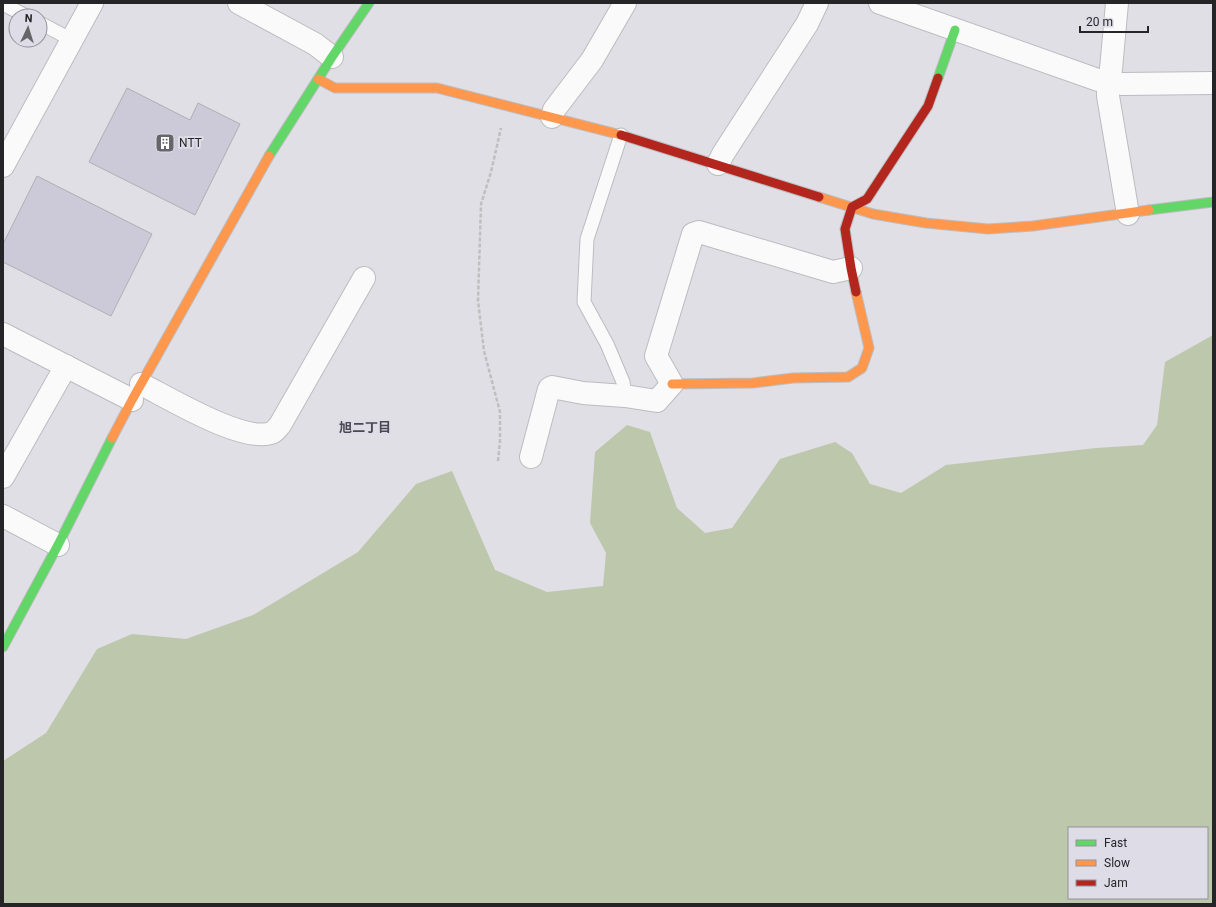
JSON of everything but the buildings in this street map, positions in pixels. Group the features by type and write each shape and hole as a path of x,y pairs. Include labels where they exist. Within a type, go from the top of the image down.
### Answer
{"street":[{"path":"3,166 92,3"},
{"path":"239,3 315,44 332,57"},
{"path":"3,647 58,545 137,392 276,143 369,3"},
{"path":"552,117 554,110 592,60 625,3"},
{"path":"718,164 807,24 817,3"},
{"path":"880,3 1098,80 1122,84 1213,83"},
{"path":"1117,3 1111,69 1108,82 1108,96 1128,214"},
{"path":"531,457 549,389 552,387 583,394 625,396 657,401 672,384 753,383 793,378 848,377 862,368 870,348 851,268 845,229 847,220 852,207 867,199 928,106 955,30"},
{"path":"318,79 335,88 437,88 621,135 718,164 873,214 926,223 988,229 1033,226 1213,202"},
{"path":"672,384 656,356 693,234 699,232 833,272 851,268"},
{"path":"3,334 66,366 222,425 253,434 273,433 280,425 364,278"},
{"path":"3,477 66,366"},
{"path":"3,516 58,545"}],"lane":[{"path":"48,27 72,40"},
{"path":"621,135 587,239 584,302 607,344 623,382 625,396"}],"path":[{"path":"498,461 500,412 484,351 478,301 481,204 491,172 506,106"}],"green space":[{"path":"1213,335 1213,904 3,904 3,761 46,733 97,649 132,634 186,639 253,615 358,552 416,484 452,471 495,570 547,592 603,586 606,553 590,523 595,452 627,425 650,432 677,508 705,533 732,528 780,459 835,442 852,453 870,484 901,493 946,465 1096,448 1143,445 1157,425 1165,362"}],"traffic: fast":[{"path":"269,156 332,57 369,3"},
{"path":"938,78 955,30"},
{"path":"1149,210 1213,202"},
{"path":"3,647 58,545 112,438"}],"traffic: slow":[{"path":"318,79 335,88 437,88 621,135"},
{"path":"112,438 269,156"},
{"path":"819,197 873,214 926,223 988,229 1033,226 1149,210"},
{"path":"672,384 753,383 793,378 848,377 862,368 869,348 856,292"}],"traffic: jam":[{"path":"856,292 845,229 852,207 867,199 928,106 938,78"},
{"path":"621,135 819,197"}],"place":[{"name":"NTT","path":"165,143"}],"district":[{"name":"旭二丁目","path":"365,427"}]}
